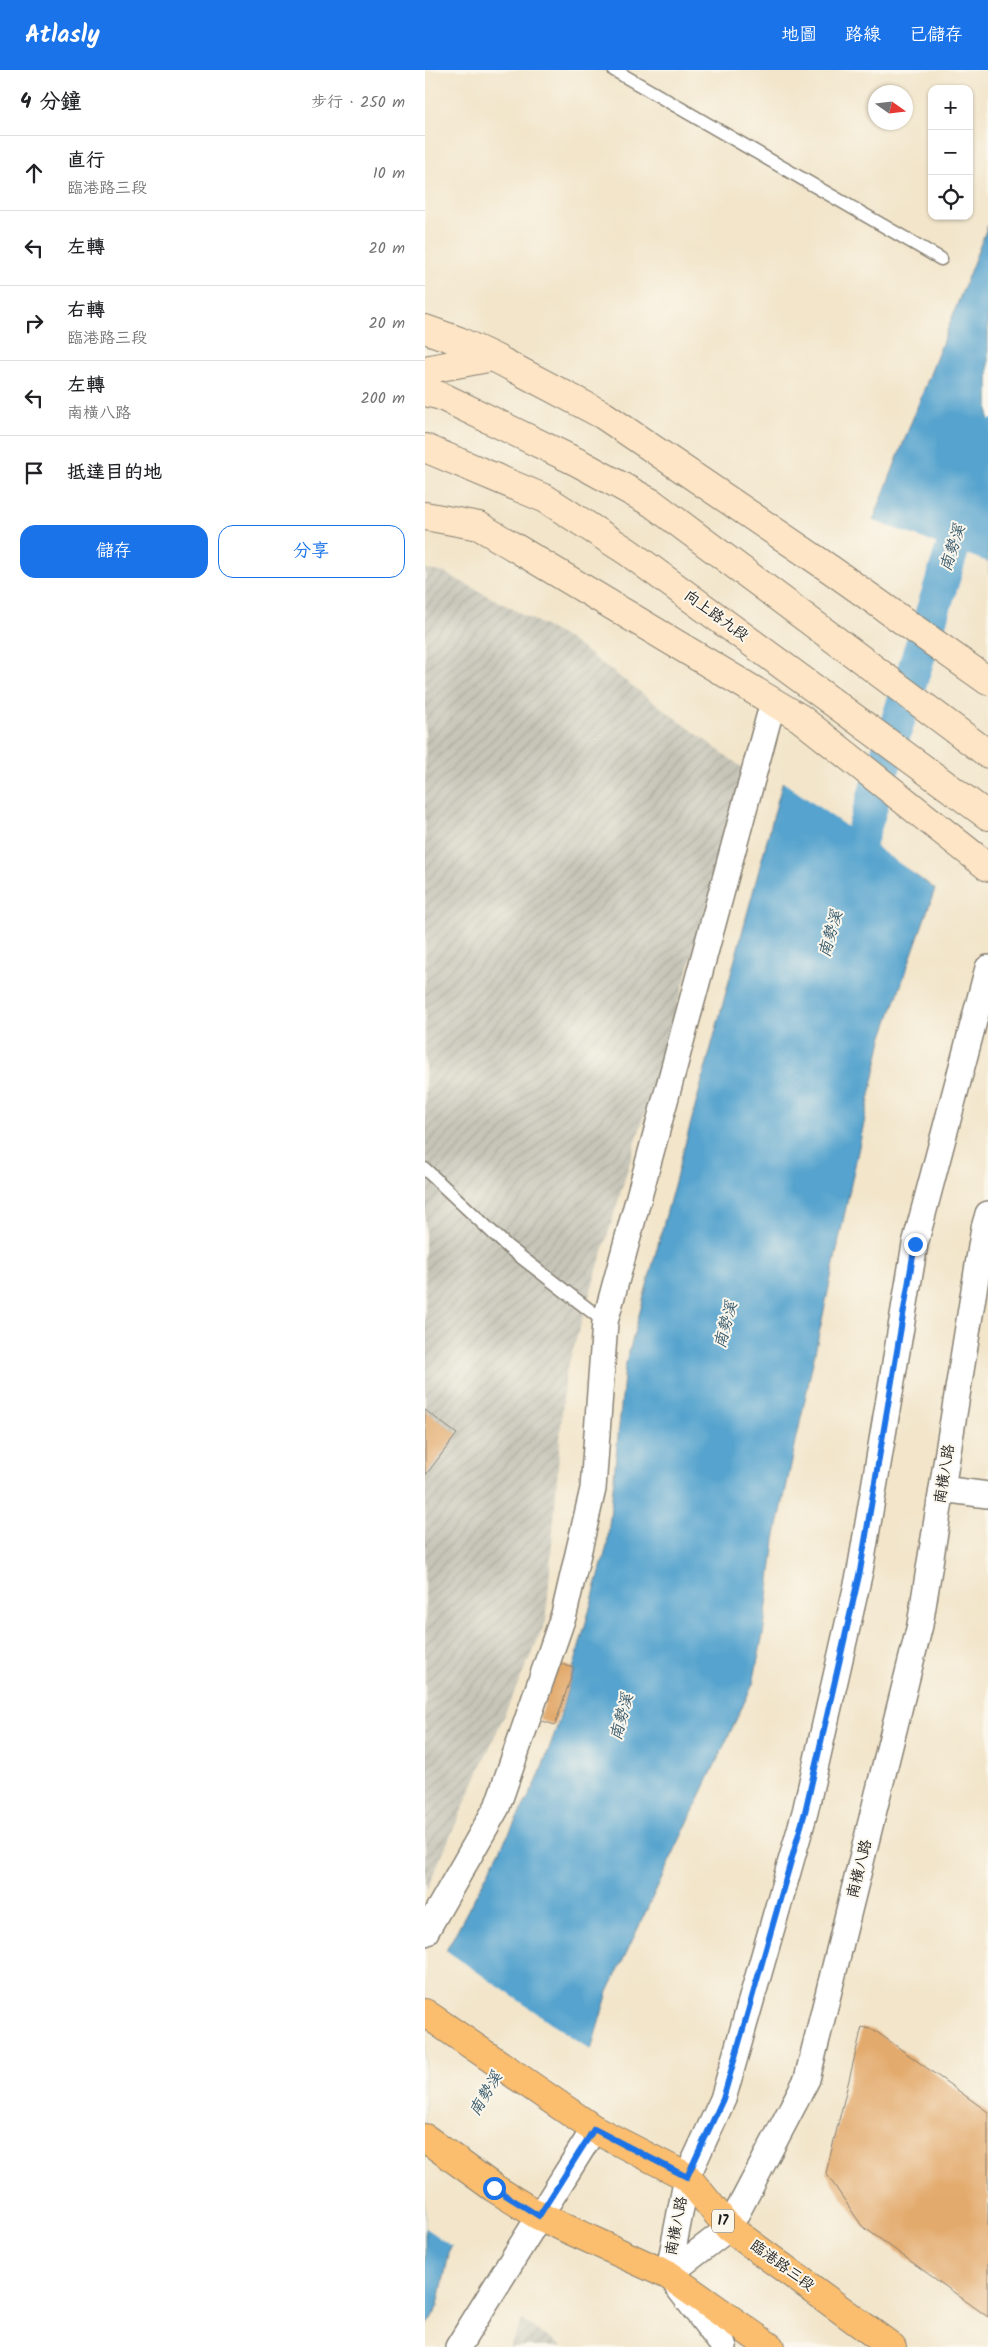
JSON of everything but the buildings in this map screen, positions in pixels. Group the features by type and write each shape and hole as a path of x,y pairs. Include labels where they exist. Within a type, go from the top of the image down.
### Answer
{"main road":[{"path":"425,329 459,341 493,357 603,414 830,568 988,680"},
{"path":"425,349 493,357"},
{"path":"425,370 493,357"},
{"path":"425,392 441,396 570,459 652,503 988,754"},
{"name":"向上路九段","path":"425,448 546,499 628,552 988,816"},
{"path":"425,498 479,526 800,718 988,866"},
{"path":"425,508 479,526"},
{"path":"425,516 479,526"},
{"name":"臨港路三段","path":"425,2013 552,2102 594,2129 687,2177 729,2228 893,2345"},
{"path":"425,2138 494,2188 539,2216 668,2274 770,2347"}],"street":[{"path":"425,1933 497,1807 564,1614 593,1489 605,1322 773,702"},
{"name":"南橫八路","path":"668,2274 687,2177 723,2099 805,1812 860,1571 915,1244 988,968"},
{"name":"南橫八路","path":"668,2274 729,2228 807,2079 920,1625 984,1228 988,1214"},
{"path":"942,1489 988,1495"},
{"path":"458,2347 594,2129"},
{"path":"668,2274 724,2347"}],"lane":[{"path":"614,70 941,259"},
{"path":"425,1169 508,1247 605,1322"}],"shaded area":[{"path":"425,569 445,573 569,639 748,772 565,1376 546,1621 425,1893"},
{"path":"522,2320 562,2347 509,2347"}],"water":[{"path":"988,225 988,574 869,531"},
{"path":"784,777 935,889 882,1039 775,1540 764,1629 753,1684 608,1992 592,2046 450,2249 438,2306 425,2330 425,1990 537,1781 557,1727 607,1546 625,1367"}],"pier":[{"path":"871,520 988,562 988,576 868,534 866,531"},
{"path":"785,775 924,878 923,880 780,780"},
{"path":"444,1949 592,2051 454,2248 425,2228 425,1986"}],"waterway":[{"name":"南勢溪","path":"848,879 988,436"}],"route":[{"path":"494,2188 539,2216 594,2129 687,2177 723,2099 805,1812 860,1571 915,1244"}]}
